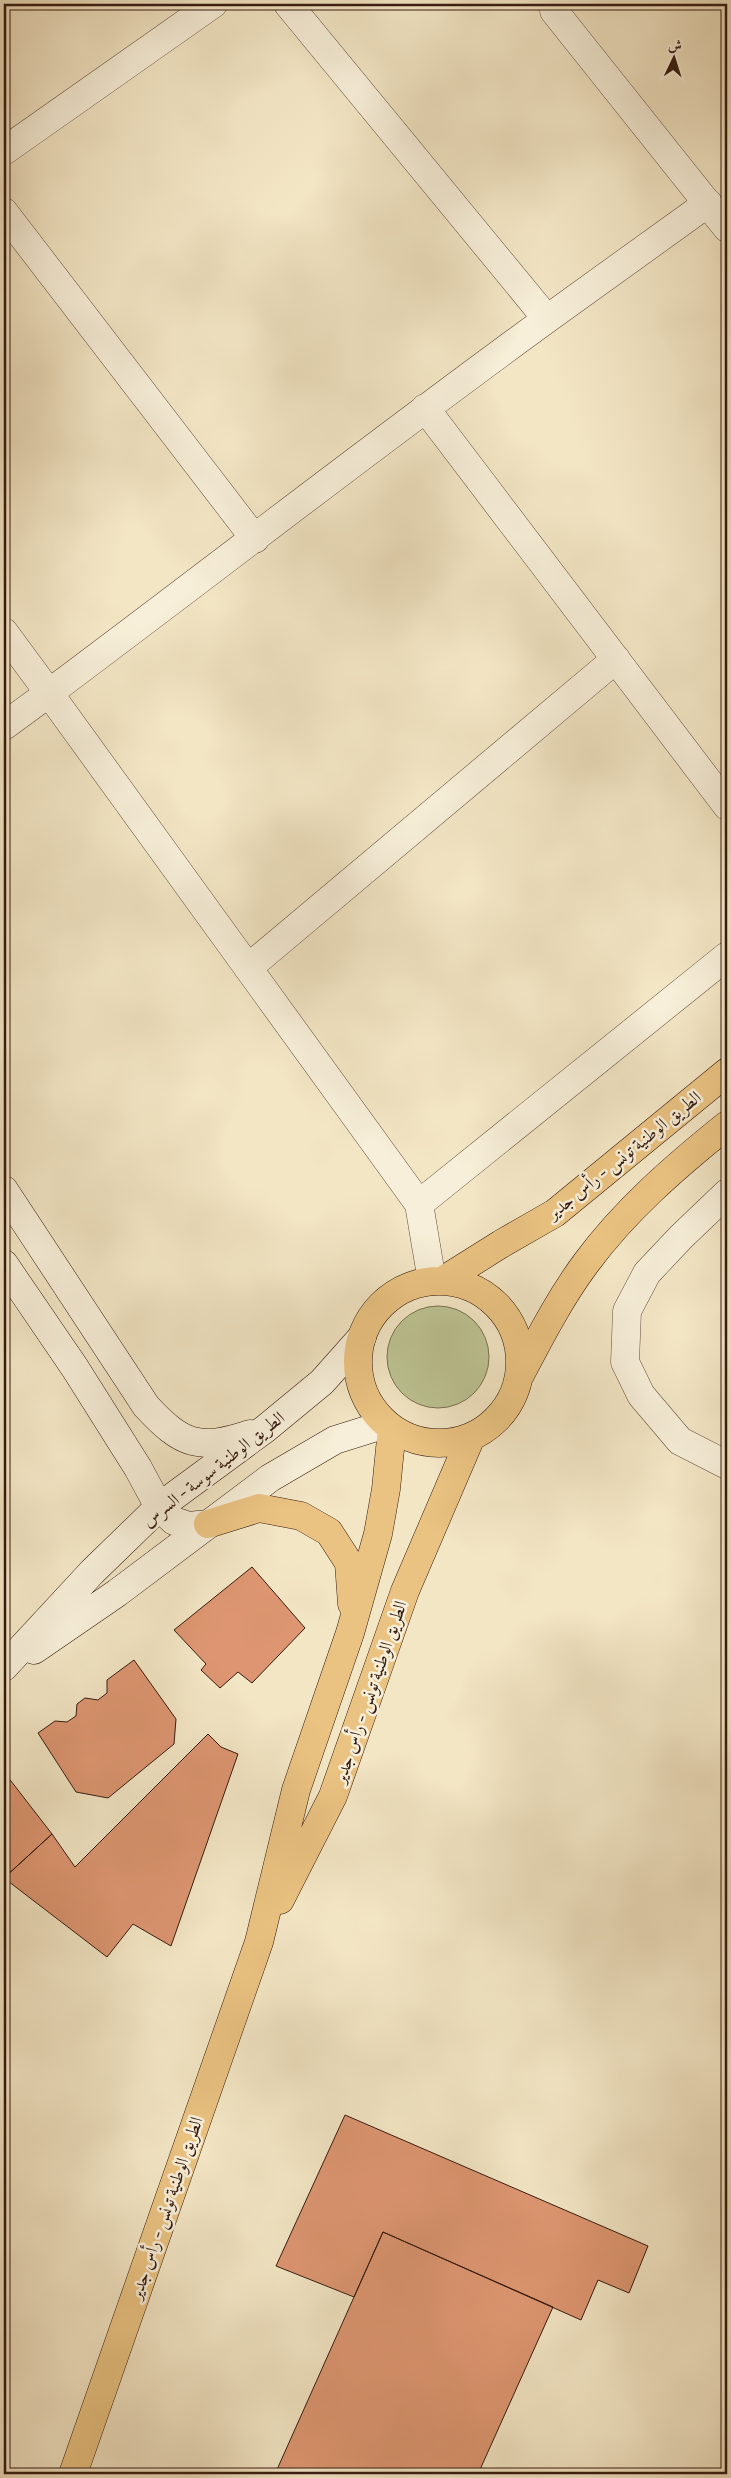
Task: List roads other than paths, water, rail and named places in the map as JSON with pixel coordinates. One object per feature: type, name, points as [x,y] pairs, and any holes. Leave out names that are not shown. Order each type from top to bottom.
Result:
[{"type":"main road","name":"الطريق الوطنية تونس - رأس جدير","points":[[438,1281],[555,1213],[727,1072]]},
{"type":"main road","points":[[520,1375],[519,1347],[510,1322],[492,1301],[469,1287],[438,1281],[409,1287],[388,1299],[372,1316],[362,1337],[358,1360],[361,1384],[370,1405],[389,1426],[416,1440],[444,1443],[471,1437],[494,1422],[511,1401],[520,1375],[550,1319],[585,1264],[622,1219],[677,1165],[727,1125]]},
{"type":"main road","name":"الطريق الوطنية تونس - رأس جدير","points":[[73,2474],[259,1942],[296,1790],[350,1633],[378,1534],[386,1489],[389,1426]]},
{"type":"main road","name":"الطريق الوطنية تونس - رأس جدير","points":[[259,1942],[333,1796],[404,1591],[471,1437]]},
{"type":"main road","points":[[208,1524],[259,1508],[301,1516],[329,1532],[349,1563],[352,1593],[350,1633]]},
{"type":"street","points":[[4,151],[213,4]]},
{"type":"street","points":[[288,4],[547,319]]},
{"type":"street","points":[[555,6],[727,228]]},
{"type":"street","points":[[4,726],[425,408],[708,203]]},
{"type":"street","points":[[4,212],[254,539]]},
{"type":"street","points":[[425,408],[727,806]]},
{"type":"street","points":[[4,632],[419,1204],[438,1281]]},
{"type":"street","points":[[248,968],[616,659]]},
{"type":"street","points":[[419,1204],[727,956]]},
{"type":"street","points":[[4,1190],[146,1406],[166,1428],[192,1442],[221,1444],[266,1429]]},
{"type":"street","points":[[727,1193],[681,1236],[646,1274],[627,1311],[624,1362],[641,1395],[680,1441],[727,1465]]},
{"type":"street","points":[[4,1264],[138,1468],[159,1507],[174,1521],[189,1526],[208,1524]]},
{"type":"street","name":"الطريق الوطنية سوسة - السرس","points":[[4,1666],[92,1572],[159,1507],[266,1429],[322,1382],[362,1337]]},
{"type":"street","points":[[4,1671],[117,1593],[270,1478],[335,1440],[389,1426]]}]
